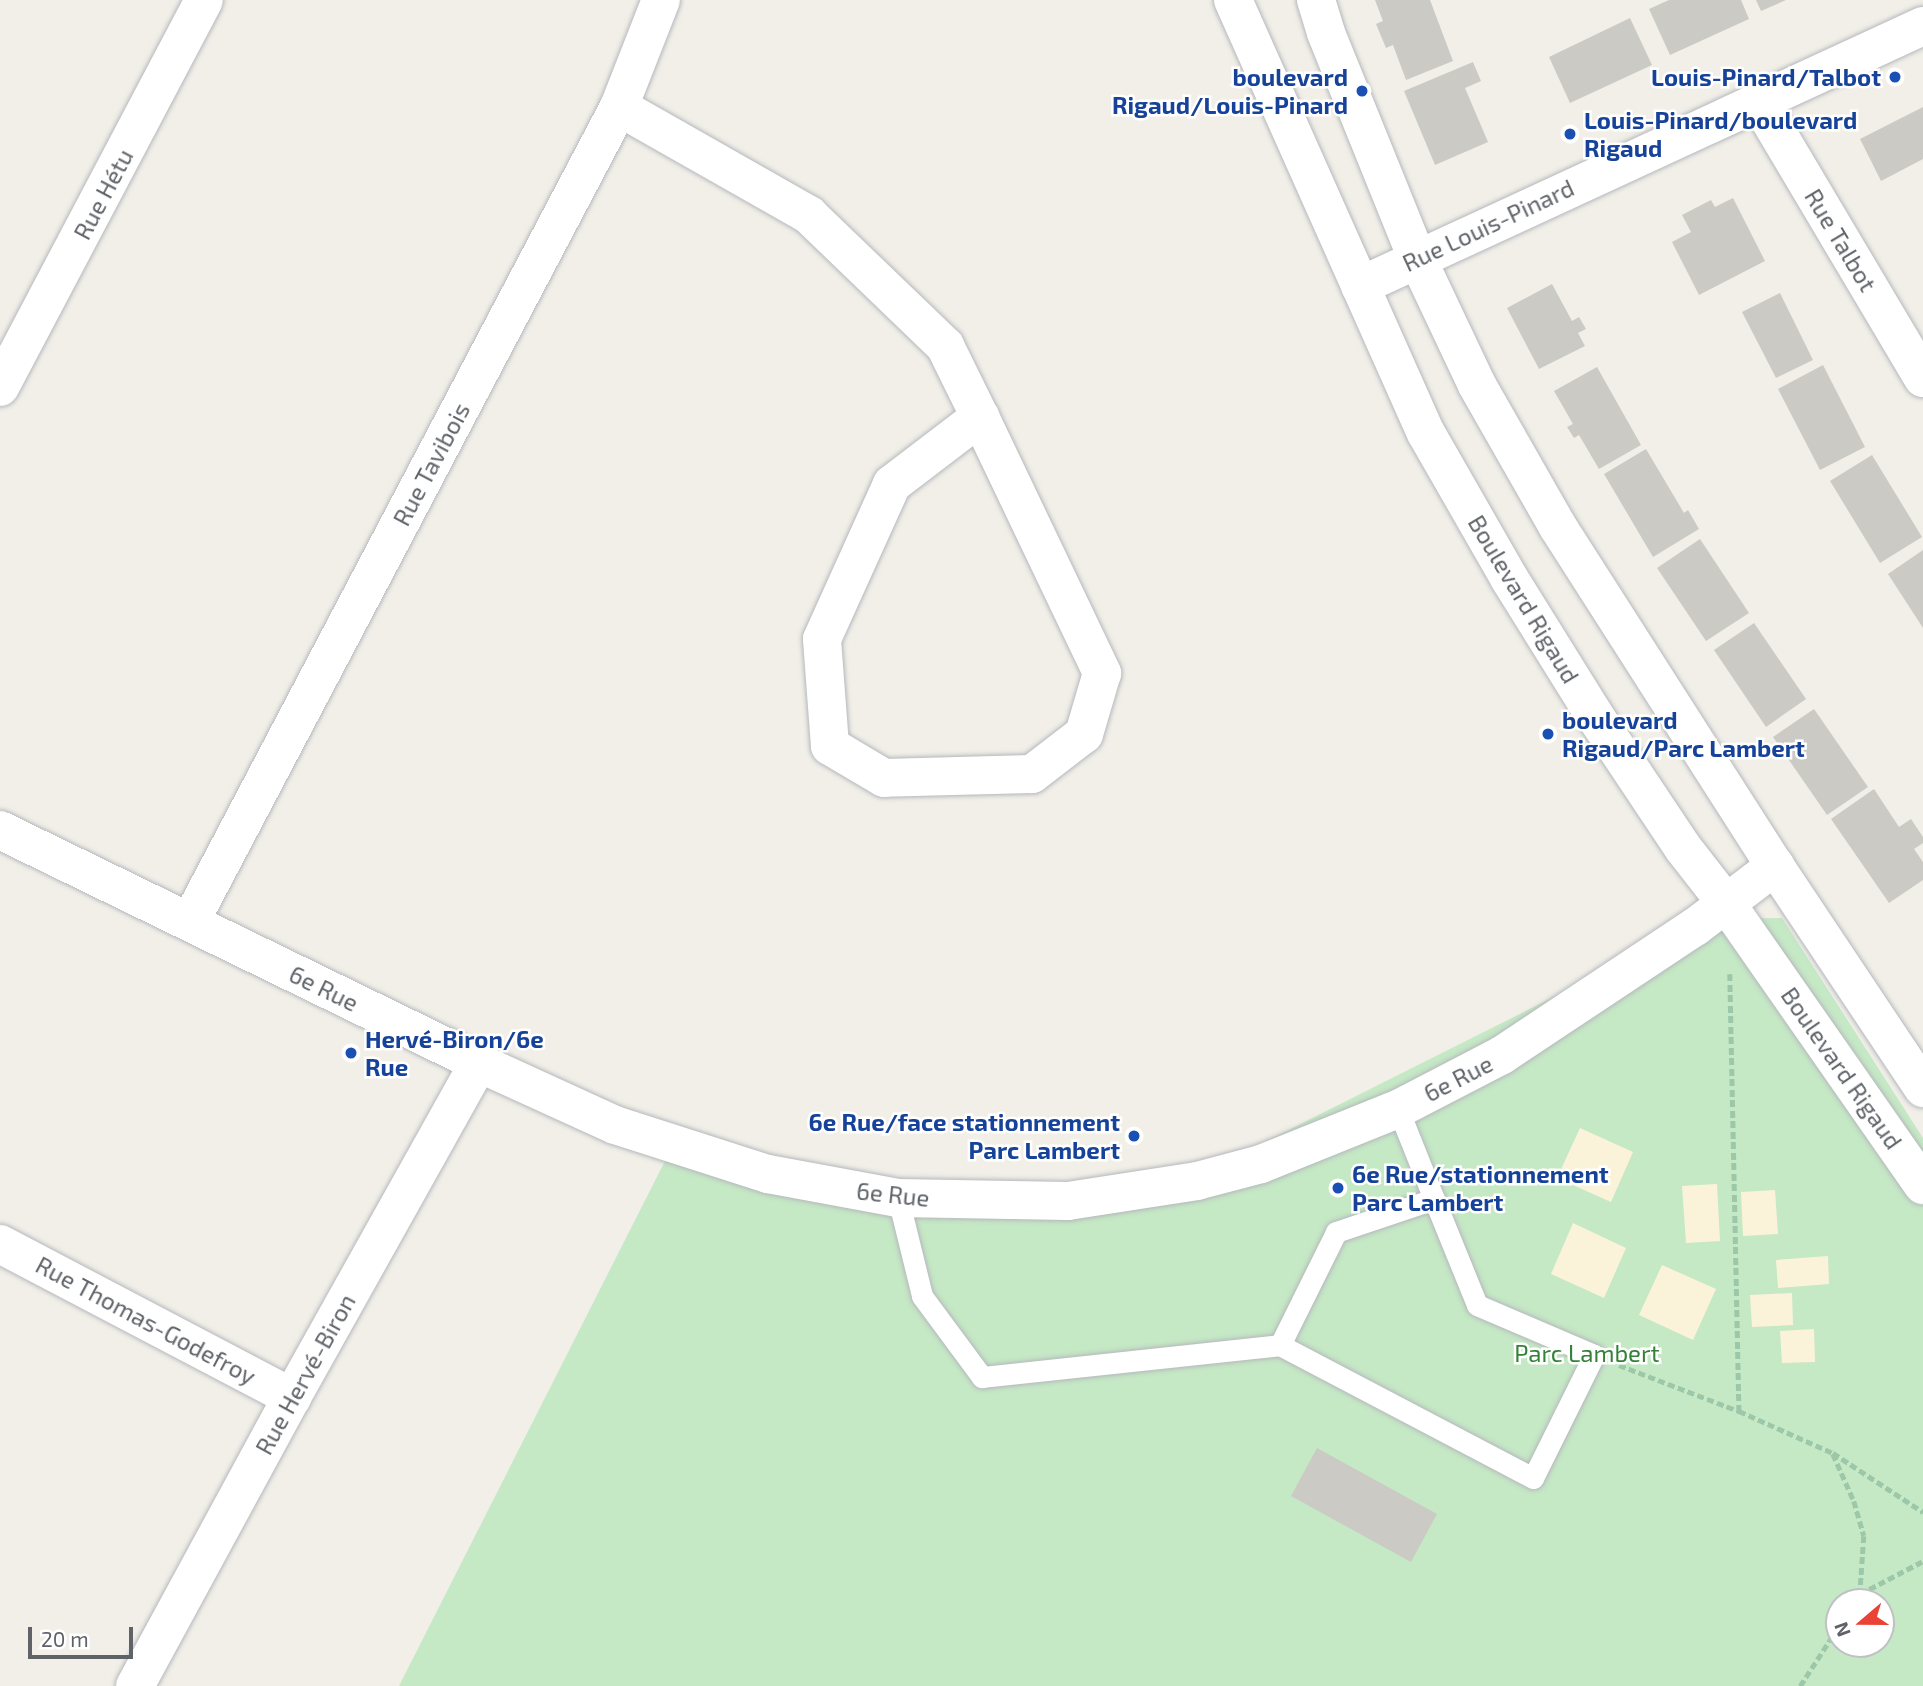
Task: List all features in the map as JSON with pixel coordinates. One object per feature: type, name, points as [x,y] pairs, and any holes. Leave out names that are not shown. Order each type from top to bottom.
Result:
[{"type":"street","name":"Rue Hétu","points":[[0,387],[15,327],[204,0]]},
{"type":"street","name":"Rue Tavibois","points":[[190,922],[619,107],[661,0]]},
{"type":"street","name":"Boulevard Rigaud","points":[[1233,0],[1426,433],[1508,578],[1683,848],[1726,902],[1923,1185]]},
{"type":"street","points":[[1316,0],[1326,33],[1417,258],[1477,385],[1559,527],[1775,866],[1923,1087]]},
{"type":"street","name":"Rue Louis-Pinard","points":[[1360,286],[1923,26]]},
{"type":"street","name":"Rue Talbot","points":[[1759,102],[1923,378]]},
{"type":"street","points":[[619,107],[809,215],[945,346],[1102,673],[1084,734],[1032,774],[884,778],[830,746],[822,639],[892,484],[979,417]]},
{"type":"street","name":"6e Rue","points":[[0,830],[479,1063],[615,1125],[768,1174],[898,1198],[1068,1201],[1197,1181],[1262,1164],[1398,1109],[1502,1055],[1695,927],[1775,866]]},
{"type":"street","name":"Rue Hervé-Biron","points":[[135,1686],[292,1397],[479,1063]]},
{"type":"street","name":"Rue Thomas-Godefroy","points":[[0,1244],[292,1397]]},
{"type":"lane","points":[[898,1198],[922,1296],[982,1377],[1280,1345],[1532,1478],[1594,1355],[1477,1305],[1398,1109]]},
{"type":"lane","points":[[1280,1345],[1336,1232],[1434,1199]]},
{"type":"path","points":[[1730,969],[1740,1411]]},
{"type":"path","points":[[1594,1355],[1740,1411],[1833,1453],[1923,1512]]},
{"type":"path","points":[[1833,1453],[1854,1501],[1864,1536],[1860,1588]]},
{"type":"path","points":[[1871,1588],[1923,1561]]},
{"type":"path","points":[[1800,1686],[1825,1648]]},
{"type":"green space","name":"Parc Lambert","points":[[1782,918],[1923,1138],[1923,1686],[399,1686],[666,1159],[909,1211],[1167,1191],[1709,919]]},
{"type":"sand","points":[[1580,1128],[1633,1152],[1611,1202],[1557,1178]]},
{"type":"sand","points":[[1717,1184],[1720,1241],[1686,1243],[1682,1186]]},
{"type":"sand","points":[[1775,1190],[1778,1234],[1743,1236],[1741,1192]]},
{"type":"sand","points":[[1573,1223],[1626,1248],[1604,1298],[1551,1274]]},
{"type":"sand","points":[[1828,1256],[1829,1284],[1778,1288],[1776,1260]]},
{"type":"sand","points":[[1662,1265],[1716,1289],[1693,1340],[1639,1315]]},
{"type":"sand","points":[[1792,1293],[1793,1325],[1752,1327],[1750,1295]]},
{"type":"sand","points":[[1814,1329],[1815,1362],[1782,1363],[1780,1331]]},
{"type":"building","points":[[1375,0],[1430,0],[1453,61],[1406,80],[1393,45],[1386,48],[1376,24],[1383,21]]},
{"type":"building","points":[[1669,0],[1741,0],[1749,19],[1670,55],[1649,9]]},
{"type":"building","points":[[1756,0],[1786,0],[1761,11]]},
{"type":"building","points":[[1630,18],[1652,65],[1570,103],[1549,57]]},
{"type":"building","points":[[1473,62],[1481,81],[1465,88],[1488,142],[1435,165],[1404,91]]},
{"type":"building","points":[[1923,107],[1923,159],[1881,181],[1860,139]]},
{"type":"building","points":[[1733,198],[1765,261],[1699,295],[1672,242],[1691,232],[1682,215],[1711,200],[1715,207]]},
{"type":"building","points":[[1552,284],[1572,321],[1579,317],[1586,329],[1578,333],[1585,346],[1539,369],[1507,308]]},
{"type":"building","points":[[1780,293],[1813,360],[1776,378],[1742,312]]},
{"type":"building","points":[[1823,365],[1865,447],[1820,470],[1778,389]]},
{"type":"building","points":[[1597,367],[1641,445],[1599,469],[1579,435],[1574,438],[1567,427],[1573,424],[1554,391]]},
{"type":"building","points":[[1646,449],[1684,513],[1688,510],[1699,529],[1653,557],[1604,474]]},
{"type":"building","points":[[1872,455],[1922,537],[1880,563],[1830,481]]},
{"type":"building","points":[[1700,539],[1749,613],[1706,641],[1657,568]]},
{"type":"building","points":[[1923,550],[1923,628],[1888,574]]},
{"type":"building","points":[[1754,623],[1806,699],[1766,727],[1714,650]]},
{"type":"building","points":[[1814,709],[1868,787],[1827,815],[1773,737]]},
{"type":"building","points":[[1874,789],[1899,827],[1911,819],[1923,837],[1923,843],[1914,849],[1923,862],[1923,880],[1889,903],[1831,819]]},
{"type":"building","points":[[1317,1448],[1437,1514],[1411,1562],[1291,1496]]},
{"type":"place","name":"Louis-Pinard/Talbot","points":[[1895,77]]},
{"type":"place","name":"boulevard Rigaud/Louis-Pinard","points":[[1362,91]]},
{"type":"place","name":"Louis-Pinard/boulevard Rigaud","points":[[1570,134]]},
{"type":"place","name":"boulevard Rigaud/Parc Lambert","points":[[1548,734]]},
{"type":"place","name":"Hervé-Biron/6e Rue","points":[[351,1053]]},
{"type":"place","name":"6e Rue/face stationnement Parc Lambert","points":[[1134,1136]]},
{"type":"place","name":"6e Rue/stationnement Parc Lambert","points":[[1338,1188]]}]
